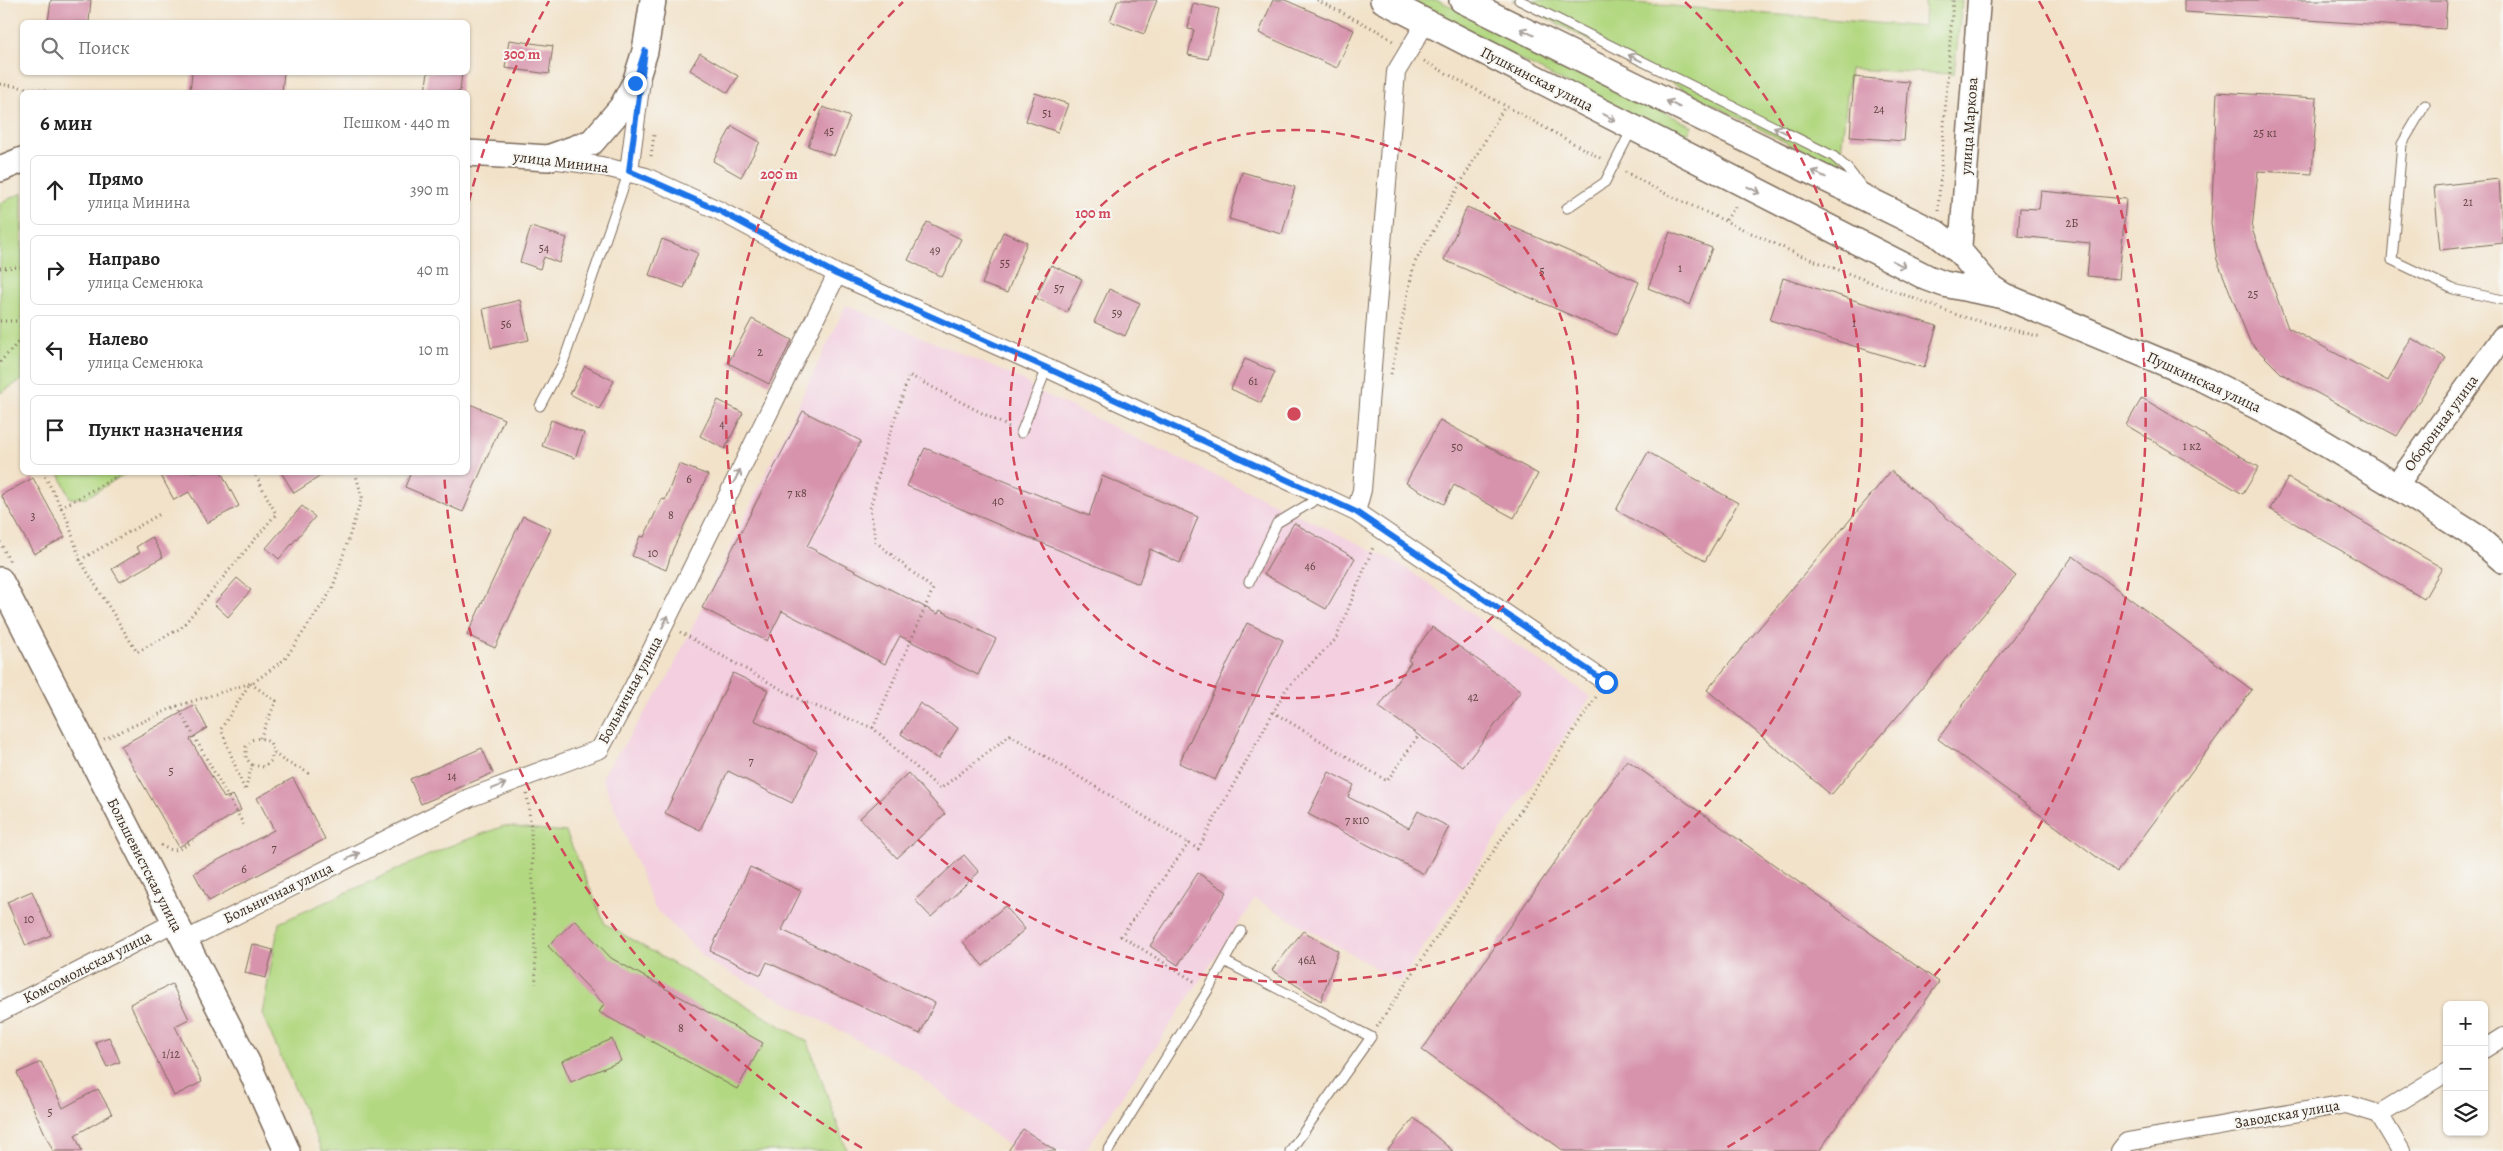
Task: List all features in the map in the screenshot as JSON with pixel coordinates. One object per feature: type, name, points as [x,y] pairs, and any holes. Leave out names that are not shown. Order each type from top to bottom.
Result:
[{"type":"main road","points":[[548,158],[592,142],[606,128],[622,107],[635,83],[645,51],[653,0]]},
{"type":"main road","name":"Пушкинская улица","points":[[1383,0],[1928,278],[1944,284],[2004,296]]},
{"type":"main road","name":"Пушкинская улица","points":[[1462,0],[1936,233],[1960,252],[1990,287],[2004,296],[2203,379],[2294,425],[2475,536],[2503,560]]},
{"type":"main road","points":[[1690,157],[1710,122]]},
{"type":"main road","name":"улица Минина","points":[[470,153],[548,158]]},
{"type":"main road","points":[[0,169],[20,161]]},
{"type":"main road","points":[[1944,284],[1960,252]]},
{"type":"main road","name":"Большевистская улица","points":[[0,580],[248,1064],[288,1151]]},
{"type":"street","name":"улица Маркова","points":[[1960,252],[1979,0]]},
{"type":"street","points":[[1356,512],[1362,490],[1396,72],[1426,22]]},
{"type":"street","points":[[629,171],[645,51]]},
{"type":"street","name":"улица Минина","points":[[548,158],[629,171],[718,210],[836,274],[1047,368],[1356,512],[1606,682]]},
{"type":"street","name":"Больничная улица","points":[[180,931],[469,798],[525,775],[600,749],[665,623],[836,274]]},
{"type":"street","name":"Оборонная улица","points":[[2396,486],[2503,337]]},
{"type":"street","name":"Комсомольская улица","points":[[0,1012],[180,931]]},
{"type":"street","points":[[2488,1046],[2503,1037]]},
{"type":"street","points":[[2401,1151],[2379,1114],[2443,1074]]},
{"type":"street","name":"Заводская улица","points":[[2120,1151],[2127,1142],[2346,1104],[2379,1114]]},
{"type":"lane","points":[[1519,0],[1833,156],[1847,168],[1872,201]]},
{"type":"lane","points":[[2424,105],[2402,144],[2392,260],[2452,290],[2503,300]]},
{"type":"lane","points":[[1567,208],[1605,182],[1632,128]]},
{"type":"lane","points":[[540,406],[563,363],[629,171]]},
{"type":"lane","points":[[1021,433],[1047,368]]},
{"type":"lane","points":[[1249,582],[1277,523],[1322,496]]},
{"type":"lane","points":[[1108,1151],[1208,990],[1241,931]]},
{"type":"lane","points":[[1224,961],[1370,1037],[1290,1151]]},
{"type":"path","points":[[1317,0],[1380,32],[1408,52],[1662,192],[1797,254],[1960,316]]},
{"type":"path","points":[[1936,233],[1953,0]]},
{"type":"path","points":[[0,84],[38,90]]},
{"type":"path","points":[[1390,381],[1414,264],[1505,106]]},
{"type":"path","points":[[0,268],[20,266]]},
{"type":"path","points":[[0,321],[20,321]]},
{"type":"path","points":[[0,362],[20,340]]},
{"type":"path","points":[[873,728],[933,589],[876,542],[870,509],[884,452],[909,375],[1021,433]]},
{"type":"path","points":[[44,475],[68,521],[80,560],[137,652],[181,628],[276,514],[256,475]]},
{"type":"path","points":[[61,508],[119,475]]},
{"type":"path","points":[[104,739],[177,706],[250,683],[285,660],[332,590],[362,497],[356,475]]},
{"type":"path","points":[[80,560],[160,514]]},
{"type":"path","points":[[665,623],[802,701],[873,728],[940,789],[1010,735],[1198,849],[1286,690],[1336,640],[1380,528]]},
{"type":"path","points":[[1370,1037],[1606,682]]},
{"type":"path","points":[[250,683],[276,701],[260,738]]},
{"type":"path","points":[[250,683],[221,729],[245,791],[252,765]]},
{"type":"path","points":[[177,706],[245,827]]},
{"type":"path","points":[[1273,712],[1387,781],[1419,735]]},
{"type":"path","points":[[260,738],[270,742],[273,752],[271,761],[264,767],[252,765],[246,758],[246,747],[251,740],[260,738]]},
{"type":"path","points":[[273,752],[288,765],[304,770],[311,775]]},
{"type":"path","points":[[525,775],[531,828],[536,984]]},
{"type":"path","points":[[160,845],[169,850],[178,851],[193,841]]},
{"type":"path","points":[[1189,843],[1121,936],[1208,990]]},
{"type":"shaded area","points":[[846,305],[1021,379],[1038,391],[1399,563],[1591,697],[1400,982],[1255,899],[1085,1151],[1015,1151],[906,1066],[708,961],[654,907],[602,777],[668,678]]},
{"type":"green space","points":[[1404,0],[1438,0],[1692,126],[1683,143]]},
{"type":"green space","points":[[1512,0],[1599,0],[1924,27],[1925,0],[1962,0],[1954,74],[1850,69],[1839,170]]},
{"type":"green space","points":[[20,194],[20,381],[0,393],[0,203]]},
{"type":"green space","points":[[60,475],[123,475],[86,498],[70,498]]},
{"type":"green space","points":[[504,826],[566,832],[605,924],[808,1042],[847,1151],[322,1151],[262,1014],[279,923],[447,847]]},
{"type":"building","points":[[51,0],[91,0],[89,20],[48,20]]},
{"type":"building","points":[[1118,0],[1157,0],[1144,34],[1110,21]]},
{"type":"building","points":[[1273,0],[1285,0],[1354,30],[1337,68],[1259,33]]},
{"type":"building","points":[[2184,0],[2447,0],[2445,29],[2184,12]]},
{"type":"building","points":[[1193,3],[1219,9],[1208,59],[1188,55],[1194,30],[1188,29]]},
{"type":"building","points":[[509,40],[553,46],[549,74],[505,68]]},
{"type":"building","points":[[700,53],[738,76],[728,93],[690,70]]},
{"type":"building","points":[[192,75],[284,75],[282,90],[190,90]]},
{"type":"building","points":[[428,75],[462,75],[460,90],[425,90]]},
{"type":"building","points":[[1854,77],[1909,82],[1904,141],[1850,137]]},
{"type":"building","points":[[2217,92],[2317,98],[2312,174],[2258,171],[2252,229],[2288,328],[2388,381],[2411,338],[2446,358],[2397,436],[2282,374],[2250,342],[2217,260],[2211,224]]},
{"type":"building","points":[[1035,93],[1068,104],[1058,132],[1026,121]]},
{"type":"building","points":[[823,107],[850,117],[834,156],[808,146]]},
{"type":"building","points":[[732,126],[760,142],[741,177],[713,161]]},
{"type":"building","points":[[1242,172],[1295,187],[1282,234],[1229,219]]},
{"type":"building","points":[[2499,179],[2503,243],[2440,250],[2434,186]]},
{"type":"building","points":[[2041,191],[2126,199],[2119,279],[2087,276],[2090,243],[2018,236],[2020,208],[2039,209]]},
{"type":"building","points":[[1467,207],[1639,282],[1616,335],[1444,260]]},
{"type":"building","points":[[927,222],[961,239],[942,277],[908,260]]},
{"type":"building","points":[[531,227],[567,238],[559,263],[544,257],[540,269],[520,262]]},
{"type":"building","points":[[1003,232],[1027,242],[1007,293],[982,284]]},
{"type":"building","points":[[1670,232],[1712,248],[1690,305],[1648,288]]},
{"type":"building","points":[[662,239],[698,253],[684,288],[649,275]]},
{"type":"building","points":[[1051,265],[1082,279],[1067,312],[1036,298]]},
{"type":"building","points":[[1783,278],[1937,326],[1924,368],[1770,320]]},
{"type":"building","points":[[1109,289],[1140,303],[1125,336],[1094,322]]},
{"type":"building","points":[[520,300],[529,340],[491,348],[483,309]]},
{"type":"building","points":[[752,319],[792,340],[769,384],[728,363]]},
{"type":"building","points":[[1245,359],[1275,372],[1261,403],[1231,389]]},
{"type":"building","points":[[585,366],[614,381],[599,409],[570,394]]},
{"type":"building","points":[[2142,398],[2259,467],[2243,494],[2126,425]]},
{"type":"building","points":[[718,400],[743,413],[725,449],[700,436]]},
{"type":"building","points":[[470,404],[504,419],[463,512],[405,487],[410,475],[470,475]]},
{"type":"building","points":[[803,411],[861,441],[807,546],[938,614],[940,610],[996,639],[978,675],[900,636],[885,664],[782,611],[767,641],[702,608]]},
{"type":"building","points":[[551,420],[584,433],[575,458],[542,446]]},
{"type":"building","points":[[1440,420],[1538,474],[1514,518],[1454,485],[1444,504],[1406,483]]},
{"type":"building","points":[[925,448],[1089,516],[1102,476],[1198,517],[1180,563],[1150,549],[1139,584],[907,486]]},
{"type":"building","points":[[1648,452],[1738,503],[1705,561],[1616,510]]},
{"type":"building","points":[[679,464],[708,475],[673,549],[666,570],[632,556],[640,536],[644,537],[662,499],[665,500]]},
{"type":"building","points":[[1891,471],[2016,576],[1831,795],[1707,690]]},
{"type":"building","points":[[161,475],[223,475],[239,506],[207,523],[189,492],[174,500]]},
{"type":"building","points":[[283,475],[322,475],[294,493]]},
{"type":"building","points":[[33,478],[65,537],[34,554],[1,495]]},
{"type":"building","points":[[2288,478],[2442,568],[2424,599],[2270,509]]},
{"type":"building","points":[[302,506],[315,517],[279,559],[266,548]]},
{"type":"building","points":[[523,516],[551,529],[495,648],[467,635]]},
{"type":"building","points":[[1294,523],[1355,558],[1326,609],[1264,574]]},
{"type":"building","points":[[152,537],[163,557],[120,582],[112,569],[140,552],[136,547]]},
{"type":"building","points":[[2073,556],[2252,690],[2117,872],[1938,739]]},
{"type":"building","points":[[237,578],[251,590],[228,617],[214,604]]},
{"type":"building","points":[[1247,623],[1283,640],[1215,780],[1179,763]]},
{"type":"building","points":[[1432,627],[1521,691],[1463,767],[1379,707],[1411,662],[1408,660]]},
{"type":"building","points":[[733,673],[768,690],[754,720],[817,751],[792,803],[728,771],[700,830],[665,813]]},
{"type":"building","points":[[920,703],[958,728],[938,759],[901,734]]},
{"type":"building","points":[[195,705],[207,728],[190,739],[224,798],[233,795],[241,810],[179,847],[121,746]]},
{"type":"building","points":[[482,748],[493,773],[421,804],[410,779]]},
{"type":"building","points":[[1627,760],[1939,982],[1819,1151],[1564,1151],[1422,1050]]},
{"type":"building","points":[[1329,772],[1354,785],[1348,797],[1409,828],[1418,811],[1449,827],[1424,874],[1308,814]]},
{"type":"building","points":[[908,773],[945,814],[897,858],[860,818]]},
{"type":"building","points":[[293,778],[325,839],[209,901],[194,873],[274,830],[257,798]]},
{"type":"building","points":[[964,855],[979,872],[931,917],[915,900]]},
{"type":"building","points":[[750,867],[801,891],[782,930],[935,1003],[920,1034],[767,962],[761,975],[710,951]]},
{"type":"building","points":[[1198,873],[1227,892],[1178,965],[1150,946]]},
{"type":"building","points":[[32,891],[51,935],[26,946],[7,902]]},
{"type":"building","points":[[1005,906],[1025,929],[983,966],[963,942]]},
{"type":"building","points":[[575,920],[611,958],[763,1043],[737,1089],[599,1012],[604,1004],[548,946]]},
{"type":"building","points":[[1303,931],[1338,951],[1321,1001],[1272,970]]},
{"type":"building","points":[[252,944],[273,950],[266,978],[245,973]]},
{"type":"building","points":[[172,984],[189,1019],[175,1026],[202,1082],[174,1096],[130,1004]]},
{"type":"building","points":[[109,1037],[120,1062],[107,1067],[95,1042]]},
{"type":"building","points":[[612,1039],[621,1061],[571,1082],[562,1061]]},
{"type":"building","points":[[41,1062],[63,1108],[98,1089],[112,1114],[75,1135],[82,1151],[53,1151],[17,1073]]},
{"type":"building","points":[[1414,1118],[1453,1151],[1387,1151]]},
{"type":"building","points":[[1023,1129],[1056,1151],[1008,1151]]},
{"type":"route","points":[[635,83],[645,51],[629,171],[718,210],[836,274],[1047,368],[1356,512],[1606,682]]}]
